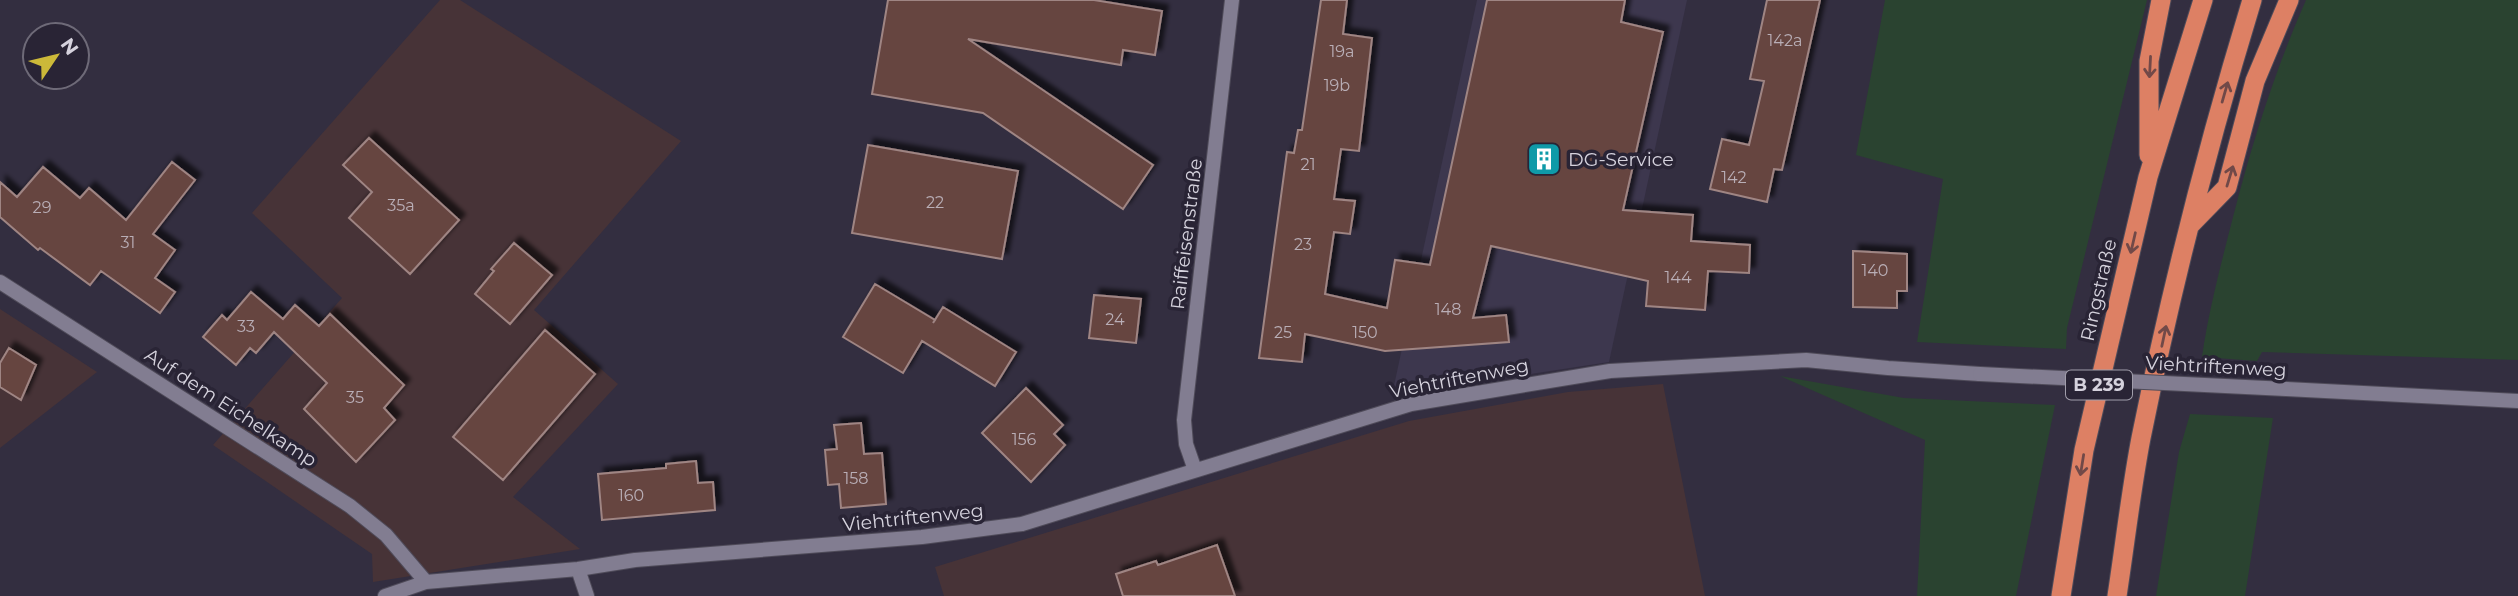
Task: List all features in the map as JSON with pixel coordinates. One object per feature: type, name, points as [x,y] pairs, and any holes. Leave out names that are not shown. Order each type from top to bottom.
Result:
[{"type":"highway","points":[[2148,177],[2149,61],[2161,0]]},
{"type":"highway","name":"Ringstraße","points":[[2061,596],[2084,450],[2148,177],[2203,0]]},
{"type":"highway","name":"B 239","points":[[2117,596],[2141,441],[2187,229],[2252,0]]},
{"type":"highway","points":[[2187,229],[2227,187],[2255,81],[2289,0]]},
{"type":"street","name":"Raiffeisenstraße","points":[[1195,470],[1186,444],[1184,420],[1232,0]]},
{"type":"street","name":"Auf dem Eichelkamp","points":[[0,282],[350,506],[386,535],[426,582]]},
{"type":"street","name":"Viehtriftenweg","points":[[385,596],[426,582],[578,569],[635,560],[922,537],[1022,524],[1411,404],[1610,371],[1806,360],[1888,369],[2518,401]]},
{"type":"street","points":[[578,569],[587,596]]},
{"type":"shaded area","points":[[440,0],[460,0],[681,141],[534,310],[618,384],[513,497],[580,549],[373,582],[372,554],[213,445],[342,298],[252,213]]},
{"type":"shaded area","points":[[1477,0],[1687,0],[1609,362],[1392,395]]},
{"type":"shaded area","points":[[0,309],[97,372],[0,448]]},
{"type":"shaded area","points":[[1663,384],[1705,596],[944,596],[935,567],[1409,421],[1568,392]]},
{"type":"green space","points":[[1885,0],[2147,0],[2067,328],[2066,349],[1917,342],[1943,179],[1856,155]]},
{"type":"green space","points":[[2306,0],[2518,0],[2518,360],[2262,352],[2257,361],[2202,357],[2216,287],[2248,162],[2274,80]]},
{"type":"green space","points":[[1780,376],[1904,398],[2055,405],[2016,596],[1917,596],[1925,440]]},
{"type":"green space","points":[[2190,414],[2273,418],[2245,596],[2156,596],[2179,452]]},
{"type":"building","points":[[888,0],[1094,0],[1162,11],[1155,55],[1123,50],[1121,65],[968,39],[1153,165],[1123,209],[983,113],[872,94]]},
{"type":"building","points":[[1321,0],[1347,0],[1343,34],[1372,38],[1359,151],[1341,149],[1334,199],[1355,201],[1350,234],[1334,232],[1325,294],[1387,308],[1395,260],[1430,265],[1487,0],[1625,0],[1621,22],[1663,32],[1623,210],[1693,215],[1691,241],[1750,245],[1749,273],[1708,271],[1705,310],[1646,306],[1648,281],[1491,246],[1473,318],[1506,315],[1509,342],[1385,351],[1305,334],[1302,362],[1259,358],[1287,152],[1294,153],[1298,130],[1302,130]]},
{"type":"building","points":[[1767,0],[1820,0],[1782,170],[1774,169],[1767,202],[1710,189],[1722,139],[1749,145],[1764,81],[1750,79]]},
{"type":"building","points":[[369,138],[459,220],[410,274],[349,218],[372,192],[343,165]]},
{"type":"building","points":[[868,145],[1018,171],[1002,259],[852,233]]},
{"type":"building","points":[[172,162],[195,180],[153,234],[175,250],[155,278],[175,292],[160,313],[101,271],[90,285],[40,248],[38,250],[0,217],[0,182],[17,197],[43,167],[80,198],[89,188],[126,220]]},
{"type":"building","points":[[514,243],[552,275],[510,324],[475,294],[494,271],[491,269]]},
{"type":"building","points":[[1853,251],[1907,254],[1907,291],[1897,291],[1897,308],[1853,307]]},
{"type":"building","points":[[875,284],[935,320],[943,307],[1016,352],[995,386],[922,341],[903,373],[843,337]]},
{"type":"building","points":[[251,292],[283,319],[295,305],[319,326],[330,314],[404,385],[384,408],[395,420],[356,462],[304,409],[327,383],[274,332],[256,353],[250,348],[236,365],[203,337],[222,315],[227,320]]},
{"type":"building","points":[[1094,295],[1141,299],[1136,343],[1089,338]]},
{"type":"building","points":[[545,330],[595,374],[503,480],[453,437]]},
{"type":"building","points":[[9,348],[36,365],[21,400],[0,387],[0,363]]},
{"type":"building","points":[[1026,388],[1063,425],[1054,434],[1065,445],[1031,482],[982,433]]},
{"type":"building","points":[[861,423],[864,454],[882,453],[886,504],[841,508],[839,484],[828,485],[825,450],[837,449],[834,425]]},
{"type":"building","points":[[696,461],[698,483],[713,482],[715,510],[602,520],[598,474],[666,468],[666,464]]},
{"type":"building","points":[[1217,545],[1235,596],[1123,596],[1116,574],[1156,561],[1158,565]]},
{"type":"place","name":"DG-Service","points":[[1544,159]]}]
